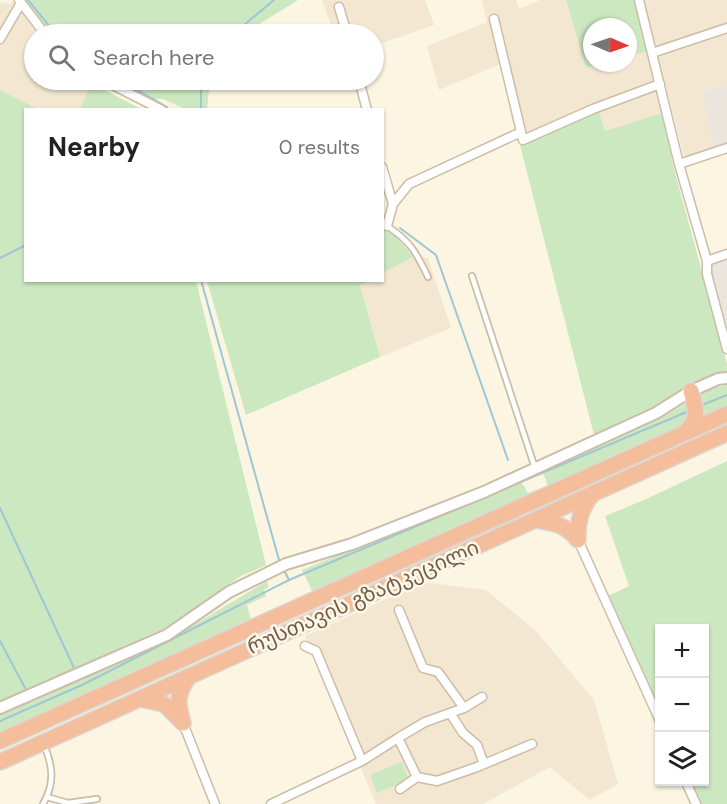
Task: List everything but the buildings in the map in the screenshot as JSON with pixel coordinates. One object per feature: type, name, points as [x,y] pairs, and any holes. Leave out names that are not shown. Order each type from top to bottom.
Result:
[{"type":"highway","points":[[694,401],[712,417],[724,416]]},
{"type":"highway","points":[[685,433],[691,427],[694,401]]},
{"type":"highway","name":"რუსთავის გზატკეცილი","points":[[0,741],[724,416]]},
{"type":"highway","name":"რუსთავის გზატკეცილი","points":[[0,762],[727,433]]},
{"type":"highway","points":[[578,540],[577,524],[580,514],[592,494]]},
{"type":"highway","points":[[536,520],[557,524],[568,529],[578,540]]},
{"type":"highway","points":[[183,723],[177,701],[190,675]]},
{"type":"highway","points":[[140,699],[164,704],[183,723]]},
{"type":"street","points":[[639,0],[727,349]]},
{"type":"street","points":[[0,39],[20,1],[37,24]]},
{"type":"street","points":[[339,6],[344,24]]},
{"type":"street","points":[[494,19],[523,140],[593,109],[660,84]]},
{"type":"street","points":[[652,53],[727,28]]},
{"type":"street","points":[[123,90],[158,108]]},
{"type":"street","points":[[362,90],[366,108]]},
{"type":"street","points":[[385,224],[393,204],[409,184],[521,132]]},
{"type":"street","points":[[679,164],[727,148]]},
{"type":"street","points":[[384,174],[393,204]]},
{"type":"street","points":[[706,261],[727,254]]},
{"type":"street","points":[[0,708],[167,634],[229,592],[286,564],[352,544],[484,492],[656,413],[694,401],[718,379],[727,378]]},
{"type":"street","points":[[578,540],[655,710]]},
{"type":"street","points":[[399,610],[423,668],[438,672],[464,708]]},
{"type":"street","points":[[304,646],[316,651],[362,761]]},
{"type":"street","points":[[271,804],[362,761],[425,722],[464,708],[482,697]]},
{"type":"street","points":[[450,713],[463,733],[477,745],[484,764]]},
{"type":"street","points":[[183,723],[215,804]]},
{"type":"street","points":[[398,738],[417,777]]},
{"type":"street","points":[[400,789],[417,777],[437,781],[532,744]]},
{"type":"street","points":[[688,786],[696,804]]},
{"type":"lane","points":[[385,224],[403,237],[415,250],[428,277]]},
{"type":"lane","points":[[472,276],[535,468]]},
{"type":"lane","points":[[43,742],[52,767],[47,797],[43,804]]},
{"type":"lane","points":[[47,797],[68,804],[97,799]]},
{"type":"shaded area","points":[[14,0],[32,24],[24,24],[24,90],[88,90],[80,108],[36,108],[0,91],[0,2],[10,4]]},
{"type":"shaded area","points":[[322,0],[425,0],[434,25],[384,42],[384,24],[330,24]]},
{"type":"shaded area","points":[[482,0],[516,0],[519,9],[540,0],[566,0],[583,58],[583,72],[637,72],[637,54],[648,51],[662,113],[605,131],[599,111],[520,145],[500,64],[439,90],[427,46],[487,22]]},
{"type":"shaded area","points":[[643,0],[727,0],[727,85],[702,92],[716,156],[687,167]]},
{"type":"shaded area","points":[[727,85],[727,152],[716,156],[702,92]]},
{"type":"shaded area","points":[[413,257],[428,258],[451,328],[380,357],[360,285],[366,282],[384,282],[384,272]]},
{"type":"shaded area","points":[[727,258],[727,333],[709,265]]},
{"type":"shaded area","points":[[424,582],[486,590],[536,631],[594,700],[618,784],[590,800],[550,767],[483,804],[376,804],[305,636]]},
{"type":"green space","points":[[23,0],[298,0],[259,24],[41,24]]},
{"type":"green space","points":[[566,0],[635,0],[648,51],[637,54],[637,18],[583,18],[583,58]]},
{"type":"green space","points":[[0,90],[36,108],[24,108],[24,282],[196,282],[266,565],[241,576],[167,627],[124,646],[96,664],[0,703]]},
{"type":"green space","points":[[88,90],[104,90],[139,108],[80,108]]},
{"type":"green space","points":[[130,90],[209,90],[207,108],[183,108],[163,99],[148,99]]},
{"type":"green space","points":[[599,111],[605,131],[662,113],[674,169],[727,364],[727,373],[698,381],[654,410],[594,435],[520,145]]},
{"type":"green space","points":[[384,230],[396,236],[413,257],[384,272]]},
{"type":"green space","points":[[207,282],[366,282],[360,285],[380,357],[246,415]]},
{"type":"green space","points":[[727,385],[727,411],[313,593],[302,570],[520,480],[528,493],[548,486],[542,470],[670,413],[710,389]]},
{"type":"green space","points":[[727,461],[727,804],[699,804],[691,786],[709,786],[709,624],[655,624],[655,706],[606,597],[629,586],[605,516]]},
{"type":"green space","points":[[267,581],[269,587],[264,590],[266,596],[247,605],[252,623],[0,736],[0,715],[182,632]]},
{"type":"green space","points":[[402,762],[409,780],[377,793],[370,775]]},
{"type":"waterway","points":[[28,0],[48,24]]},
{"type":"waterway","points":[[245,24],[274,0]]},
{"type":"waterway","points":[[137,90],[167,107]]},
{"type":"waterway","points":[[201,90],[201,108]]},
{"type":"waterway","points":[[400,228],[436,255],[508,460]]},
{"type":"waterway","points":[[0,258],[24,246]]},
{"type":"waterway","points":[[202,282],[279,560]]},
{"type":"waterway","points":[[702,405],[727,395]]},
{"type":"waterway","points":[[0,721],[82,685],[289,580],[689,411]]},
{"type":"waterway","points":[[0,508],[74,668]]},
{"type":"waterway","points":[[284,570],[289,580]]},
{"type":"waterway","points":[[0,641],[25,688]]}]
